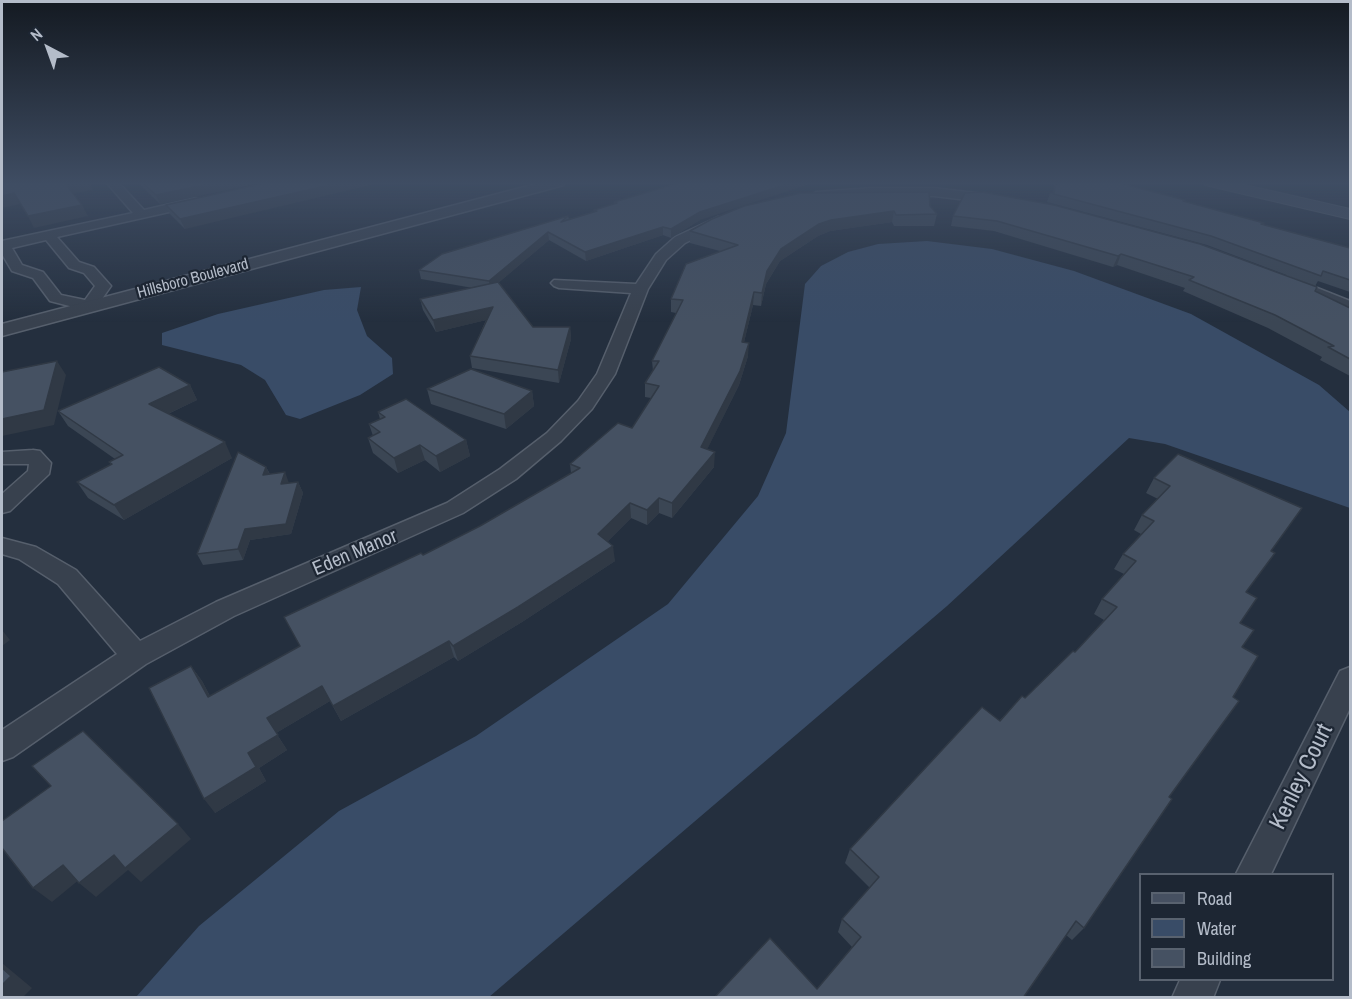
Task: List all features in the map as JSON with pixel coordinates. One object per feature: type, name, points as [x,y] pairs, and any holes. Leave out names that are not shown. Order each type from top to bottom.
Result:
[{"type":"street","points":[[49,235],[58,249],[74,265],[89,270],[103,286],[89,306],[56,298],[38,275],[17,268],[2,245],[77,229]]},
{"type":"street","name":"Hillsboro Boulevard","points":[[2,312],[328,229]]},
{"type":"street","name":"Hillsboro Boulevard","points":[[2,330],[382,229]]},
{"type":"street","name":"Eden Manor","points":[[2,747],[136,656],[225,609],[455,508],[508,474],[554,437],[585,405],[613,358],[640,289],[661,257],[680,240],[700,229]]},
{"type":"street","points":[[11,260],[58,249]]},
{"type":"street","points":[[1273,275],[1350,306]]},
{"type":"street","points":[[558,283],[640,289]]},
{"type":"street","points":[[2,458],[33,456],[40,463],[38,474],[2,506]]},
{"type":"street","points":[[2,546],[27,553],[67,577],[136,656]]},
{"type":"street","name":"Kenley Court","points":[[1253,873],[1350,678]]},
{"type":"water","points":[[927,241],[992,249],[1074,271],[1191,314],[1319,385],[1350,412],[1350,508],[1165,444],[1129,438],[947,606],[489,997],[136,997],[199,926],[339,811],[476,736],[668,604],[758,496],[786,433],[805,284],[821,266],[848,252],[878,244]]},
{"type":"water","points":[[361,287],[357,310],[367,336],[392,358],[393,374],[360,395],[300,419],[286,415],[265,380],[241,365],[162,345],[162,333],[218,314],[324,290]]},
{"type":"building","points":[[526,229],[658,229],[585,252],[548,232],[489,281],[419,270],[442,254]]},
{"type":"building","points":[[694,229],[812,229],[781,249],[767,271],[762,293],[754,292],[742,342],[749,343],[740,371],[701,447],[715,452],[672,503],[659,498],[647,510],[630,503],[598,534],[613,546],[453,646],[449,641],[333,706],[322,686],[267,718],[278,735],[248,753],[256,767],[204,799],[149,688],[191,666],[208,697],[300,646],[284,617],[421,553],[423,555],[480,526],[580,468],[570,464],[618,423],[632,428],[659,386],[645,383],[659,361],[652,361],[683,300],[671,299],[686,264],[738,245],[690,231]]},
{"type":"building","points":[[1023,229],[1142,229],[1200,244],[1317,287],[1315,291],[1350,308],[1350,359],[1328,347],[1334,346],[1275,315],[1189,280],[1194,277],[1121,254],[1118,256]]},
{"type":"building","points":[[1183,229],[1278,229],[1350,248],[1350,280],[1323,271],[1321,276],[1211,236]]},
{"type":"building","points":[[498,282],[533,327],[570,327],[558,370],[470,356],[493,307],[433,320],[420,299]]},
{"type":"building","points":[[57,361],[44,410],[2,419],[2,372]]},
{"type":"building","points":[[159,367],[190,385],[149,404],[225,442],[114,505],[77,482],[112,464],[109,462],[123,455],[58,411]]},
{"type":"building","points":[[471,369],[532,391],[504,414],[427,389]]},
{"type":"building","points":[[406,399],[466,440],[436,456],[420,445],[394,458],[368,438],[380,432],[369,424],[385,417],[378,412]]},
{"type":"building","points":[[238,452],[266,467],[263,475],[285,472],[281,484],[298,482],[286,524],[245,529],[238,549],[197,554]]},
{"type":"building","points":[[1178,454],[1302,508],[1271,551],[1275,553],[1246,592],[1257,598],[1240,623],[1254,630],[1242,647],[1258,656],[1233,697],[1239,701],[1169,797],[1172,799],[1084,928],[1076,921],[1023,998],[714,998],[770,938],[817,989],[861,937],[842,919],[879,877],[850,849],[982,707],[1000,721],[1022,696],[1025,698],[1073,651],[1075,652],[1117,607],[1102,599],[1136,561],[1123,554],[1154,521],[1142,515],[1170,486],[1154,478]]},
{"type":"building","points":[[83,731],[178,824],[125,868],[114,855],[79,883],[63,865],[33,888],[2,848],[2,821],[51,786],[32,766]]},
{"type":"building","points":[[2,968],[11,976],[2,985]]}]
